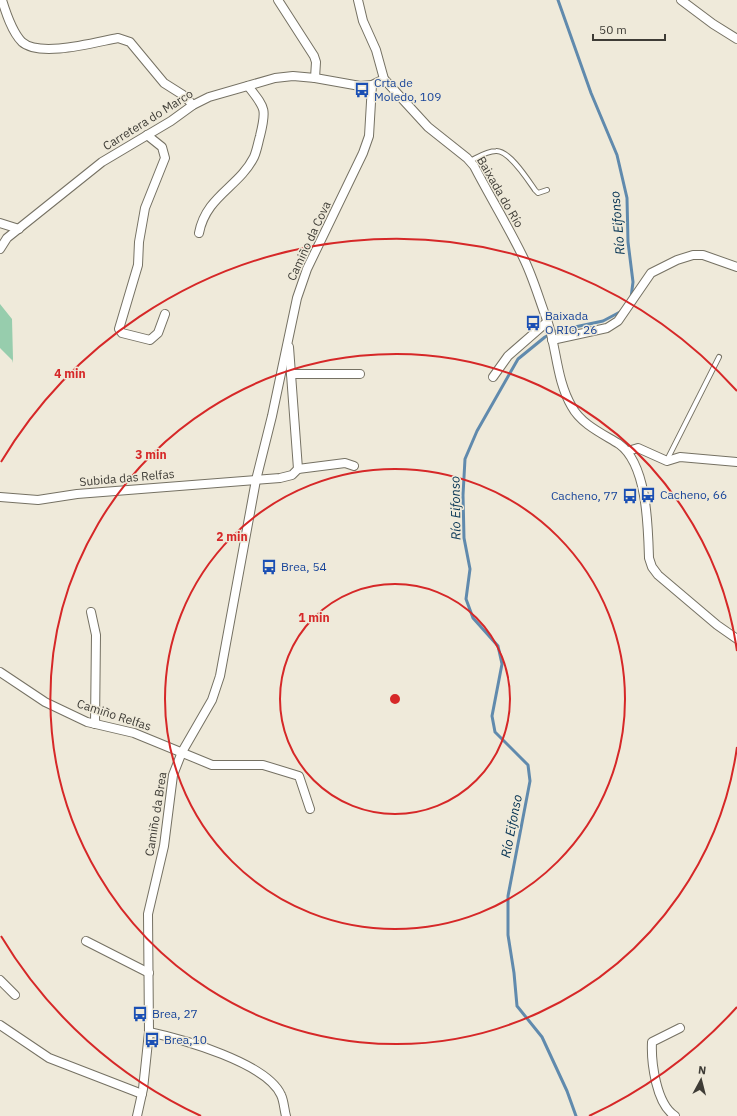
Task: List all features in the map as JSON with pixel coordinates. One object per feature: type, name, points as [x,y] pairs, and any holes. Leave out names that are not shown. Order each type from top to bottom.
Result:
[{"type":"street","points":[[2,0],[13,29],[22,41],[30,46],[58,48],[118,38],[124,39],[130,42],[164,83],[183,95],[193,105]]},
{"type":"street","points":[[278,0],[314,56],[316,62],[315,78]]},
{"type":"street","points":[[358,0],[364,21],[376,50],[384,79]]},
{"type":"street","points":[[680,0],[713,24],[737,38]]},
{"type":"street","name":"Carretera do Marco","points":[[0,250],[7,238],[102,162],[171,121],[193,105],[209,97],[275,78],[293,76],[315,78],[352,85],[372,85],[384,79]]},
{"type":"street","name":"Baixada do Río","points":[[384,79],[428,128],[469,161],[524,258],[548,322],[562,386],[572,408],[583,421],[628,451]]},
{"type":"street","name":"Camiño da Cova","points":[[256,480],[301,284],[363,153],[369,136],[372,85]]},
{"type":"street","points":[[199,233],[202,220],[211,205],[241,175],[256,151],[265,114],[261,102],[248,86]]},
{"type":"street","points":[[147,136],[162,147],[165,158],[145,208],[140,235],[138,265],[119,329],[122,333],[150,340],[158,333],[164,314]]},
{"type":"street","points":[[0,223],[19,229]]},
{"type":"street","points":[[552,338],[607,328],[618,321],[651,273],[677,260],[693,255],[703,256],[737,267]]},
{"type":"street","points":[[493,377],[508,356],[548,322]]},
{"type":"street","points":[[288,342],[298,469]]},
{"type":"street","points":[[291,374],[360,374]]},
{"type":"street","points":[[737,462],[680,456],[667,461],[638,448],[628,451],[638,470],[642,486],[649,558],[652,567],[705,615],[737,639]]},
{"type":"street","name":"Subida das Relfas","points":[[0,497],[38,500],[76,494],[292,476],[298,469],[345,463],[354,466]]},
{"type":"street","name":"Camiño da Brea","points":[[137,1116],[142,1094],[149,1032],[148,914],[164,846],[173,775],[182,752],[212,700],[220,676],[256,480]]},
{"type":"street","points":[[91,612],[96,636],[95,724]]},
{"type":"street","name":"Camiño Relfas","points":[[0,672],[45,702],[95,724],[134,733],[212,765],[262,765],[299,776],[310,809]]},
{"type":"street","points":[[86,941],[149,973]]},
{"type":"street","points":[[0,980],[15,995]]},
{"type":"street","points":[[0,1025],[49,1058],[142,1094]]},
{"type":"street","points":[[675,1116],[670,1113],[664,1104],[658,1088],[652,1059],[652,1042],[680,1028]]},
{"type":"street","points":[[149,1032],[173,1037],[228,1057],[258,1072],[274,1086],[281,1095],[286,1116]]},
{"type":"lane","points":[[469,161],[488,153],[497,151],[502,152],[510,158],[538,193],[547,190]]},
{"type":"lane","points":[[667,461],[719,357]]},
{"type":"green space","points":[[0,304],[12,319],[13,359],[12,363],[12,360],[0,348]]},
{"type":"waterway","name":"Río Eifonso","points":[[558,0],[591,93],[617,155],[627,198],[628,242],[633,282],[631,298]]},
{"type":"waterway","name":"Río Eifonso","points":[[576,1116],[567,1091],[542,1037],[517,1006],[508,935],[508,896],[530,781],[528,765],[495,732],[492,716],[502,664],[498,646],[473,618],[466,599],[470,569],[464,538],[463,495],[465,459],[477,431],[518,359],[545,337],[556,331],[603,321],[620,312]]},
{"type":"place","name":"Crta de Moledo, 109","points":[[362,90]]},
{"type":"place","name":"Baixada O RIO, 26","points":[[533,323]]},
{"type":"place","name":"Cacheno, 66","points":[[648,495]]},
{"type":"place","name":"Cacheno, 77","points":[[630,496]]},
{"type":"place","name":"Brea, 54","points":[[269,567]]},
{"type":"place","name":"Brea, 27","points":[[140,1014]]},
{"type":"place","name":"Brea,10","points":[[152,1040]]}]
